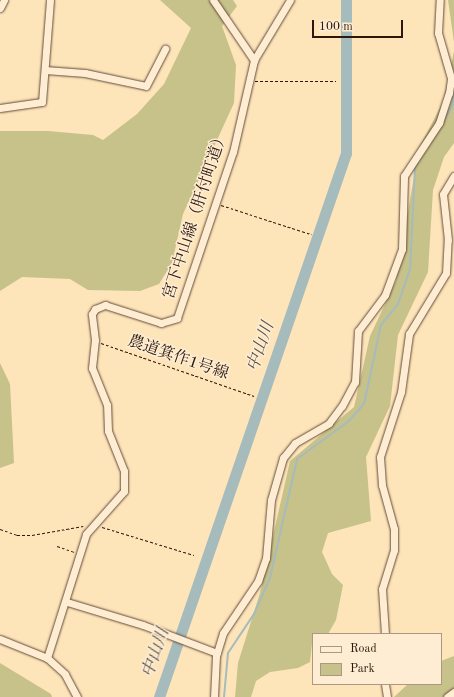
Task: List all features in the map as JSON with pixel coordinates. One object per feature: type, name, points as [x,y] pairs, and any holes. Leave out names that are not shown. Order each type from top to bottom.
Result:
[{"type":"street","points":[[0,8],[4,0]]},
{"type":"street","points":[[0,108],[42,102],[50,0]]},
{"type":"street","points":[[213,0],[254,60]]},
{"type":"street","name":"宮下中山線（肝付町道）","points":[[47,658],[67,602],[80,554],[92,524],[124,491],[124,471],[108,431],[107,405],[92,368],[95,340],[92,314],[95,309],[105,305],[161,323],[177,318],[244,114],[254,60],[290,0]]},
{"type":"street","points":[[214,697],[216,653],[228,620],[263,569],[271,500],[283,458],[295,443],[329,423],[342,406],[355,382],[358,331],[385,295],[402,249],[404,176],[439,123],[450,93],[451,78],[438,33],[440,0]]},
{"type":"street","points":[[45,70],[85,73],[146,86],[165,49]]},
{"type":"street","points":[[385,633],[382,589],[394,550],[394,529],[382,485],[380,457],[401,392],[409,334],[446,272],[448,240],[443,194],[454,176]]},
{"type":"street","points":[[67,602],[158,630],[216,653]]},
{"type":"street","points":[[0,639],[47,658],[65,674],[77,697]]},
{"type":"street","points":[[385,685],[387,697]]},
{"type":"street","points":[[447,697],[454,692]]},
{"type":"path","points":[[249,81],[336,81]]},
{"type":"path","points":[[215,204],[311,234]]},
{"type":"path","name":"農道箕作1号線","points":[[95,340],[254,396]]},
{"type":"path","points":[[0,528],[17,535],[32,535],[92,524],[194,556]]},
{"type":"path","points":[[57,546],[80,554]]},
{"type":"green space","points":[[160,0],[233,0],[237,6],[222,26],[236,65],[234,103],[183,214],[172,263],[159,284],[140,291],[88,290],[70,279],[22,277],[0,291],[0,131],[48,131],[93,135],[103,140],[137,114],[164,84],[191,28]]},
{"type":"green space","points":[[448,0],[454,0],[454,42]]},
{"type":"green space","points":[[454,51],[454,143],[444,157],[433,190],[428,272],[398,335],[390,406],[366,457],[371,521],[328,533],[322,552],[332,574],[343,585],[336,620],[329,633],[312,633],[310,662],[298,668],[270,672],[256,681],[251,697],[235,697],[238,663],[260,593],[290,461],[354,407],[370,336],[396,281],[419,148],[443,102]]},
{"type":"green space","points":[[0,363],[10,384],[14,463],[0,468]]},
{"type":"green space","points":[[454,656],[454,697],[394,697],[407,685],[442,685],[442,661]]},
{"type":"green space","points":[[0,663],[51,694],[52,697],[0,697]]},
{"type":"waterway","name":"中山川","points":[[159,697],[346,153],[346,0]]},
{"type":"waterway","points":[[432,139],[452,107],[454,94]]},
{"type":"waterway","points":[[224,697],[228,653],[254,614],[270,578],[297,459],[349,421],[364,404],[381,325],[398,304],[410,270],[415,167],[424,151]]}]
